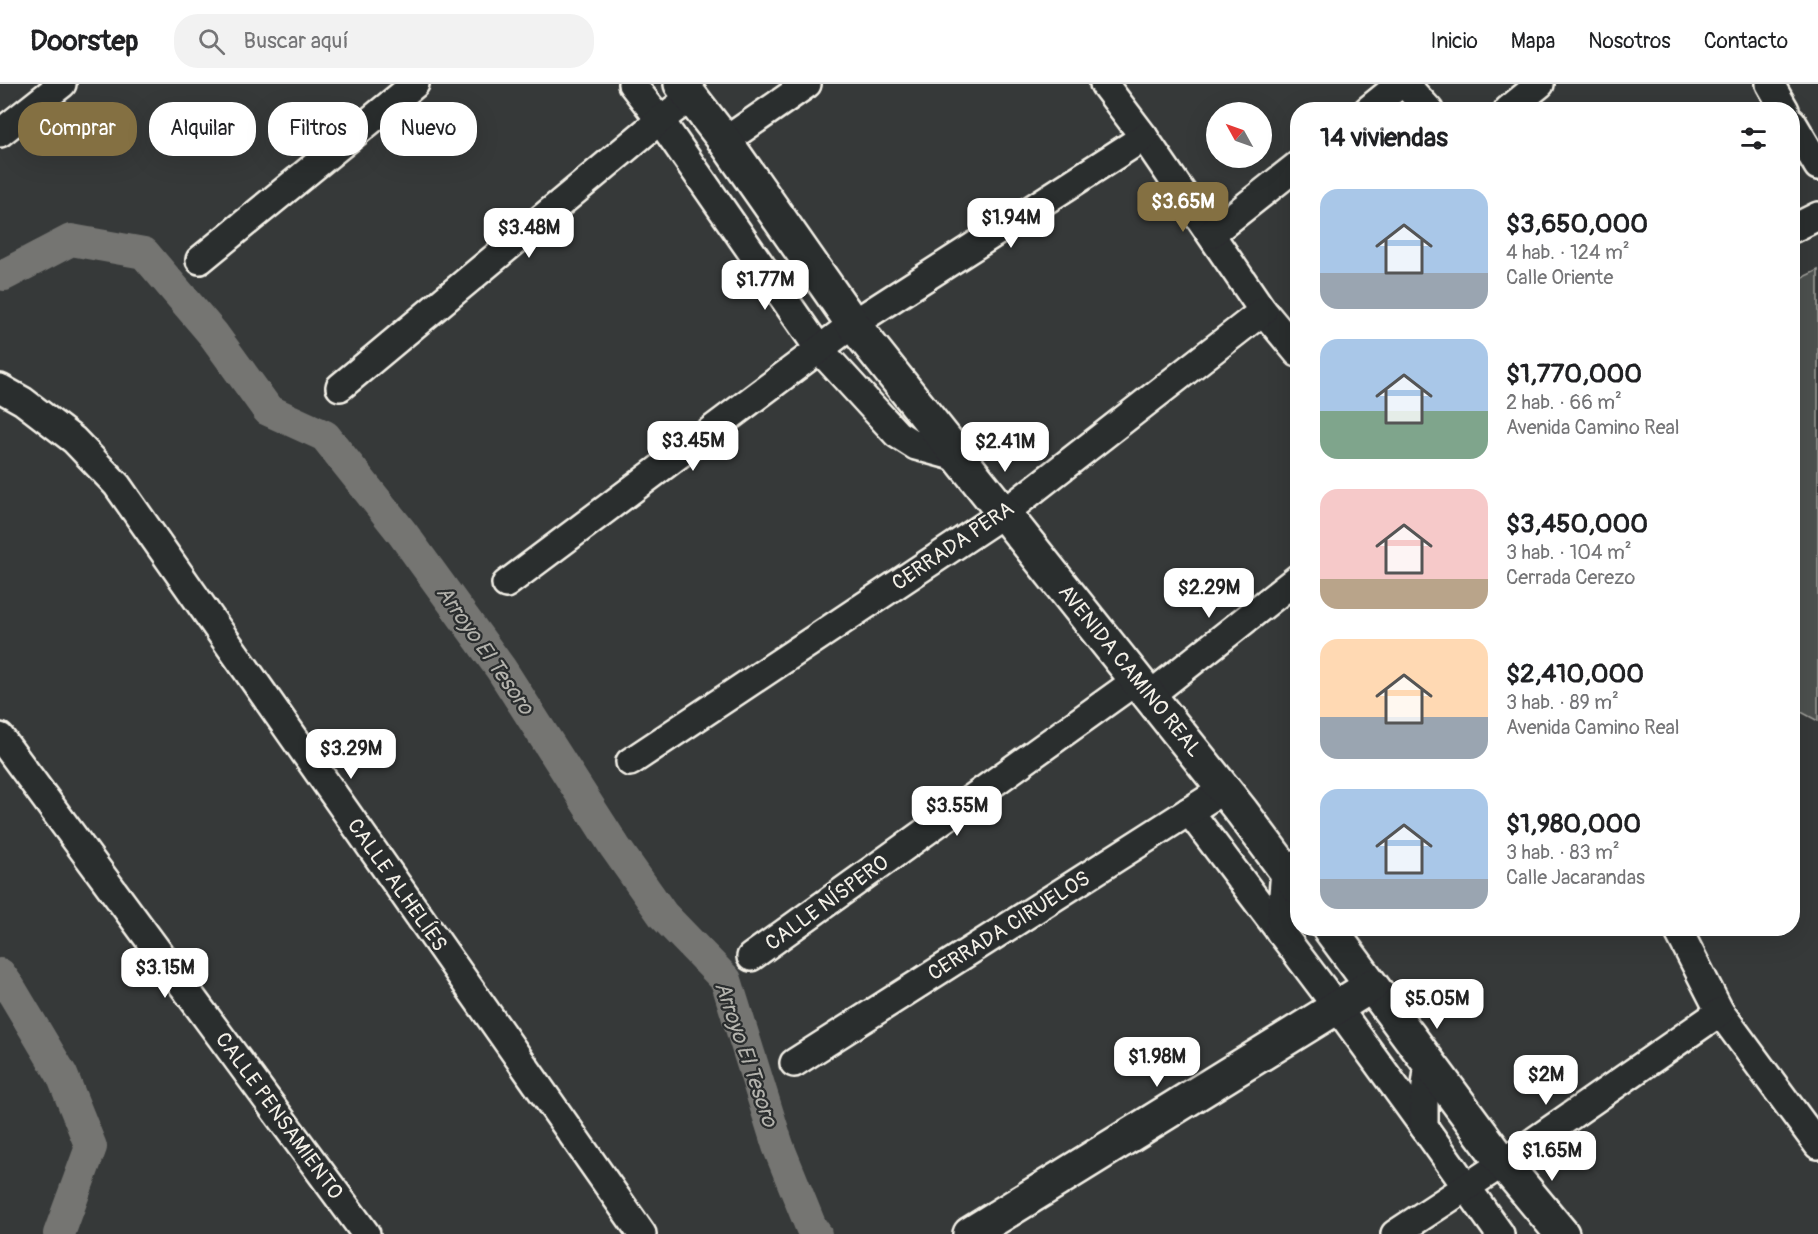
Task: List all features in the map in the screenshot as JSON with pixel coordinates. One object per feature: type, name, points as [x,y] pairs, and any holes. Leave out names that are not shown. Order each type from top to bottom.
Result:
[{"type":"street","points":[[0,133],[62,84]]},
{"type":"street","points":[[200,260],[415,84]]},
{"type":"street","points":[[632,84],[660,120],[819,349],[897,434],[916,446],[960,458]]},
{"type":"street","points":[[725,141],[807,84]]},
{"type":"street","points":[[1104,84],[1144,137],[1263,311],[1290,343]]},
{"type":"street","points":[[1378,102],[1400,84]]},
{"type":"street","points":[[1406,84],[1422,102]]},
{"type":"street","points":[[1518,102],[1540,84]]},
{"type":"street","points":[[1770,84],[1780,102]]},
{"type":"street","points":[[340,387],[660,120],[686,90]]},
{"type":"street","name":"AVENIDA CAMINO REAL","points":[[686,90],[725,141],[853,324],[1290,869]]},
{"type":"street","points":[[1800,136],[1818,166]]},
{"type":"street","points":[[506,584],[853,324],[1144,137]]},
{"type":"street","points":[[1211,234],[1290,171]]},
{"type":"street","points":[[1800,225],[1818,216]]},
{"type":"street","name":"CERRADA PERA","points":[[630,762],[1004,513],[1263,311]]},
{"type":"street","name":"CALLE ALHELÍES","points":[[0,388],[23,401],[74,440],[117,485],[642,1234]]},
{"type":"street","name":"CALLE NÍSPERO","points":[[751,957],[1143,688],[1290,584]]},
{"type":"street","name":"CALLE PENSAMIENTO","points":[[0,737],[366,1234]]},
{"type":"street","name":"CERRADA CIRUELOS","points":[[794,1063],[1224,789]]},
{"type":"street","points":[[1189,811],[1337,1007],[1500,1234]]},
{"type":"street","points":[[1280,932],[1290,887]]},
{"type":"street","points":[[1335,936],[1503,1163],[1562,1234]]},
{"type":"street","points":[[1681,936],[1720,1012],[1818,1145]]},
{"type":"street","points":[[970,1234],[1371,986]]},
{"type":"street","points":[[1395,1234],[1503,1163],[1720,1012]]},
{"type":"street","points":[[1424,1127],[1424,1102],[1429,1062]]},
{"type":"shaded area","points":[[1818,270],[1818,721],[1800,711],[1800,279]]},
{"type":"waterway","name":"Arroyo El Tesoro","points":[[4,275],[71,240],[144,253],[213,334],[268,410],[325,436],[403,534],[501,669],[615,847],[663,915],[726,980],[778,1146],[811,1227],[816,1234]]},
{"type":"waterway","points":[[0,974],[62,1075],[91,1147],[59,1234]]}]
